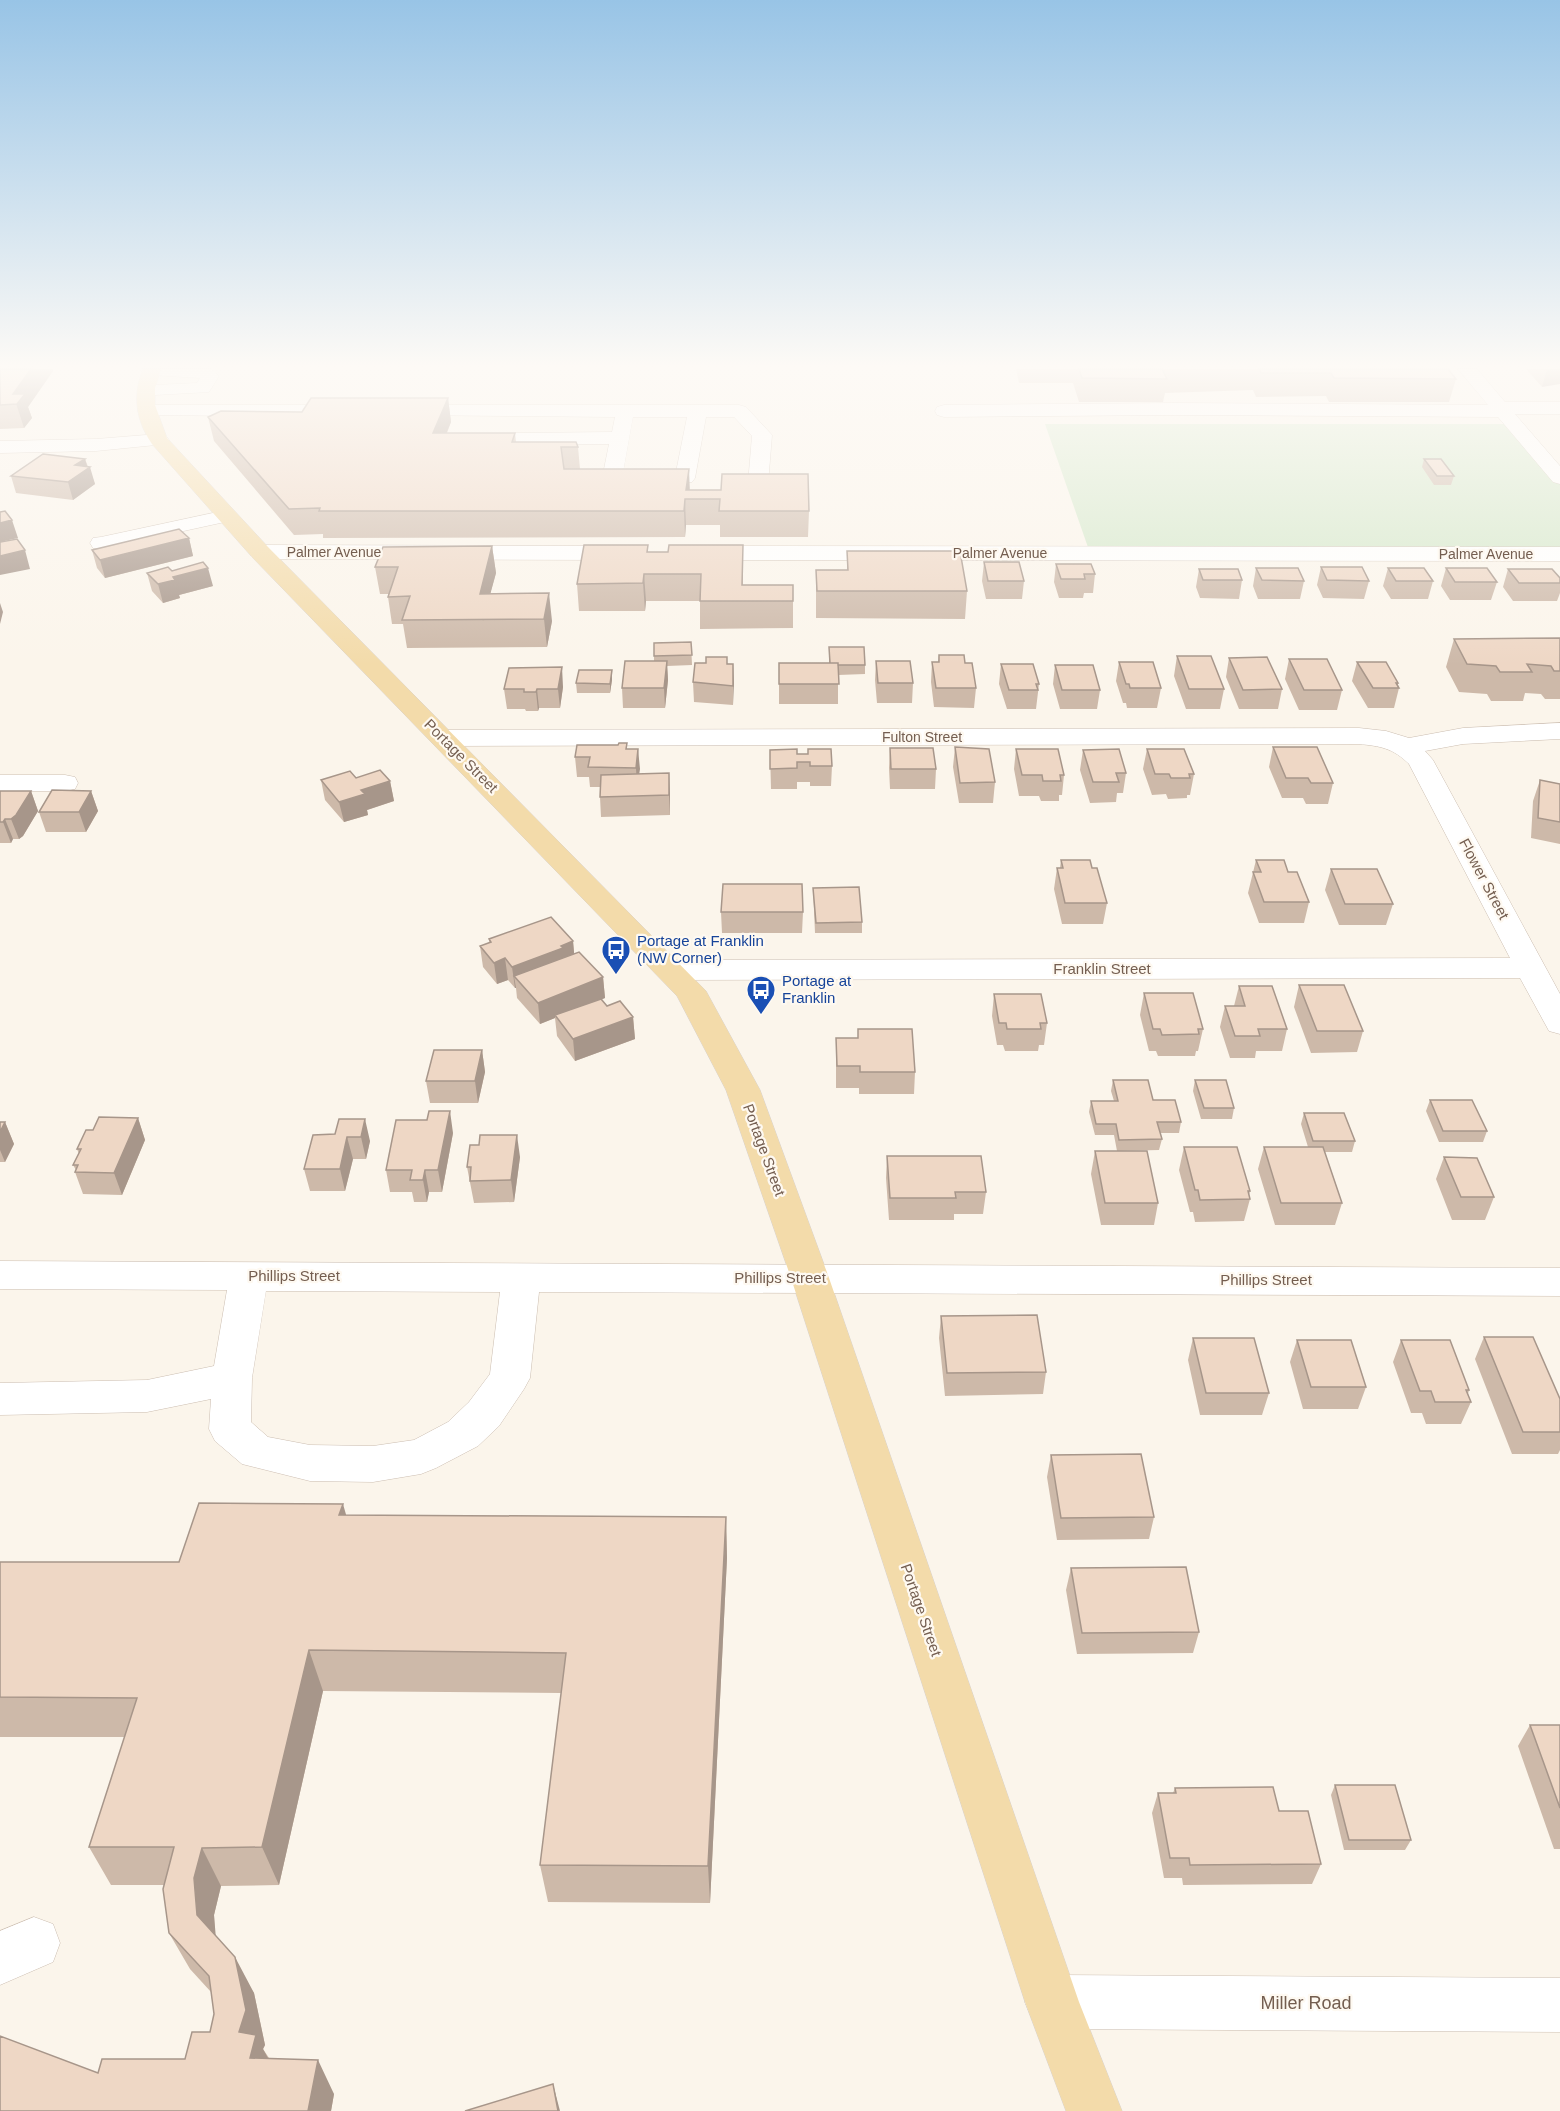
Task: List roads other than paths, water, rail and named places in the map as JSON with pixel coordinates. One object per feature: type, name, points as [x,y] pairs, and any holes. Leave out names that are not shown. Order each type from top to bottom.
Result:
[{"type":"main road","name":"Portage Street","points":[[196,468],[227,516],[260,552],[672,970],[690,991],[743,1090],[810,1278],[1052,2002],[1095,2111]]},
{"type":"street","points":[[614,468],[612,479],[685,478],[687,468]]},
{"type":"street","points":[[758,484],[759,468]]},
{"type":"street","points":[[101,543],[227,516]]},
{"type":"street","name":"Palmer Avenue","points":[[260,552],[652,553]]},
{"type":"street","name":"Palmer Avenue","points":[[676,553],[1560,554]]},
{"type":"street","name":"Fulton Street","points":[[444,738],[1359,736],[1403,744],[1463,736],[1560,731]]},
{"type":"street","name":"Flower Street","points":[[1403,744],[1420,760],[1560,1024]]},
{"type":"street","points":[[0,783],[64,783]]},
{"type":"street","name":"Franklin Street","points":[[672,970],[1531,968]]},
{"type":"street","name":"Phillips Street","points":[[0,1275],[1560,1282]]},
{"type":"street","points":[[249,1276],[232,1378],[230,1430],[257,1452],[310,1462],[373,1464],[421,1456],[464,1434],[484,1414],[510,1378],[520,1277]]},
{"type":"street","points":[[0,1399],[147,1396],[232,1378]]},
{"type":"street","name":"Miller Road","points":[[1052,2002],[1560,2005]]},
{"type":"place","name":"Portage at Franklin (NW Corner)","points":[[616,976]]},
{"type":"place","name":"Portage at Franklin","points":[[761,1016]]}]
